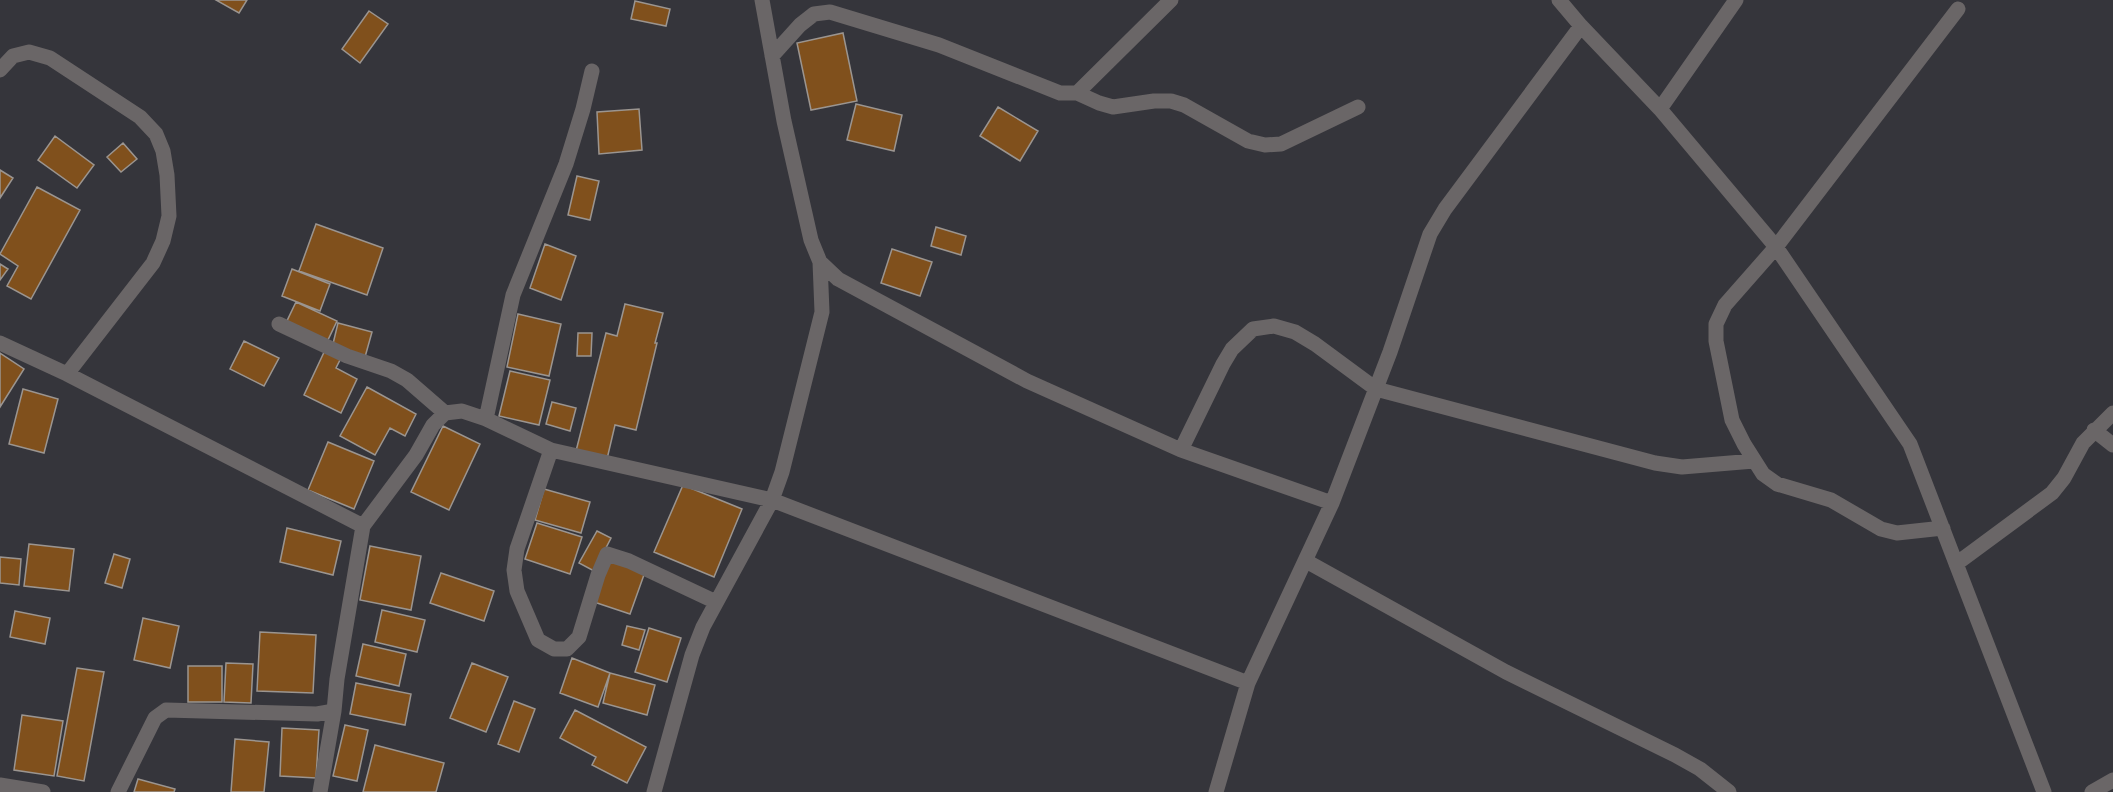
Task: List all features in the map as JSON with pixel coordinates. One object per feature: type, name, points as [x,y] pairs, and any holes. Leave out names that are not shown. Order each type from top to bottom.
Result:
[{"type":"street","points":[[654,792],[692,655],[716,602],[772,500],[787,456],[822,312],[820,262],[811,240],[784,121],[762,0]]},
{"type":"street","points":[[1077,93],[1172,0]]},
{"type":"street","points":[[1558,0],[1660,109],[1776,247],[1910,444],[2044,792]]},
{"type":"street","points":[[1660,109],[1736,0]]},
{"type":"street","points":[[1942,528],[1897,533],[1881,529],[1831,500],[1777,484],[1763,474],[1732,420],[1716,341],[1716,324],[1725,305],[1776,247],[1958,9]]},
{"type":"street","points":[[772,56],[800,25],[814,14],[830,12],[939,45],[1060,93],[1077,93],[1099,103],[1113,106],[1172,101],[1184,105],[1248,141],[1265,145],[1281,144],[1358,107]]},
{"type":"street","points":[[1216,792],[1248,683],[1332,503],[1376,389],[1430,234],[1445,209],[1581,26]]},
{"type":"street","points":[[0,70],[13,56],[29,52],[50,58],[140,117],[156,134],[163,151],[169,216],[164,241],[153,263],[67,374]]},
{"type":"street","points":[[486,419],[513,295],[566,164],[592,71]]},
{"type":"street","points":[[820,262],[849,286],[1027,381],[1181,450],[1332,503]]},
{"type":"street","points":[[279,324],[347,356],[391,371],[407,380],[445,413]]},
{"type":"street","points":[[1181,450],[1232,349],[1252,329],[1274,326],[1295,332],[1376,389],[1655,463],[1682,467],[1754,461]]},
{"type":"street","points":[[0,343],[67,374],[363,526]]},
{"type":"street","points":[[320,792],[363,526],[416,455],[433,425],[445,413],[462,411],[486,419],[551,450],[772,500],[1248,683]]},
{"type":"street","points":[[1956,564],[2052,493],[2064,478],[2083,442],[2113,413]]},
{"type":"street","points":[[2094,430],[2113,445]]},
{"type":"street","points":[[551,450],[517,549],[514,570],[516,591],[538,640],[554,649],[567,649],[579,637],[598,575],[607,554],[629,561],[716,602]]},
{"type":"street","points":[[1306,561],[1506,672],[1675,755],[1700,769],[1729,792]]},
{"type":"street","points":[[118,792],[155,718],[166,710],[317,714],[334,711]]},
{"type":"street","points":[[2092,792],[2113,780]]},
{"type":"street","points":[[0,785],[43,792]]},
{"type":"building","points":[[216,0],[247,0],[239,13]]},
{"type":"building","points":[[635,1],[670,9],[666,26],[631,19]]},
{"type":"building","points":[[369,11],[388,24],[360,63],[342,49]]},
{"type":"building","points":[[843,33],[857,101],[811,110],[797,43]]},
{"type":"building","points":[[856,104],[902,115],[894,151],[847,140]]},
{"type":"building","points":[[998,107],[1038,131],[1020,161],[980,136]]},
{"type":"building","points":[[639,109],[642,150],[599,154],[597,112]]},
{"type":"building","points":[[55,136],[94,165],[77,188],[38,160]]},
{"type":"building","points":[[123,143],[137,159],[121,172],[107,157]]},
{"type":"building","points":[[0,170],[13,178],[0,198]]},
{"type":"building","points":[[577,176],[599,181],[590,220],[568,215]]},
{"type":"building","points":[[37,187],[80,210],[31,299],[7,286],[18,266],[0,254]]},
{"type":"building","points":[[316,224],[383,248],[367,295],[299,271]]},
{"type":"building","points":[[936,227],[966,236],[961,255],[931,246]]},
{"type":"building","points":[[545,244],[576,256],[561,300],[530,288]]},
{"type":"building","points":[[892,249],[932,262],[920,296],[881,283]]},
{"type":"building","points":[[0,264],[8,269],[0,280]]},
{"type":"building","points":[[292,269],[330,284],[320,311],[282,296]]},
{"type":"building","points":[[296,302],[337,321],[326,344],[285,325]]},
{"type":"building","points":[[625,304],[663,313],[636,430],[615,425],[607,459],[576,451],[606,333],[617,336]]},
{"type":"building","points":[[518,314],[561,324],[549,376],[507,367]]},
{"type":"building","points":[[338,323],[372,332],[365,357],[332,348]]},
{"type":"building","points":[[578,333],[592,333],[591,356],[577,356]]},
{"type":"building","points":[[244,341],[279,358],[264,386],[230,369]]},
{"type":"building","points":[[326,348],[342,356],[336,368],[357,379],[341,413],[304,395]]},
{"type":"building","points":[[0,353],[24,369],[0,407]]},
{"type":"building","points":[[510,371],[550,380],[539,425],[499,416]]},
{"type":"building","points":[[367,387],[416,414],[405,436],[390,428],[375,455],[340,436]]},
{"type":"building","points":[[23,389],[58,399],[44,453],[9,444]]},
{"type":"building","points":[[552,402],[576,408],[570,431],[546,424]]},
{"type":"building","points":[[443,426],[480,444],[449,510],[411,492]]},
{"type":"building","points":[[328,442],[374,461],[354,509],[308,490]]},
{"type":"building","points":[[683,485],[742,509],[714,577],[654,552]]},
{"type":"building","points":[[544,489],[590,502],[581,533],[535,520]]},
{"type":"building","points":[[537,523],[582,537],[570,574],[525,559]]},
{"type":"building","points":[[287,528],[341,541],[333,575],[280,562]]},
{"type":"building","points":[[597,531],[611,538],[594,571],[579,563]]},
{"type":"building","points":[[29,544],[74,549],[69,591],[24,586]]},
{"type":"building","points":[[370,546],[421,556],[411,610],[360,600]]},
{"type":"building","points":[[114,554],[130,559],[122,588],[105,583]]},
{"type":"building","points":[[0,557],[21,559],[19,585],[0,583]]},
{"type":"building","points":[[608,559],[645,572],[630,614],[594,602]]},
{"type":"building","points":[[441,573],[494,591],[484,621],[430,603]]},
{"type":"building","points":[[382,610],[425,620],[417,652],[375,642]]},
{"type":"building","points":[[15,611],[50,618],[45,644],[10,637]]},
{"type":"building","points":[[143,618],[179,626],[170,668],[134,660]]},
{"type":"building","points":[[627,626],[645,630],[639,650],[622,645]]},
{"type":"building","points":[[649,628],[681,638],[667,682],[635,672]]},
{"type":"building","points":[[260,632],[316,635],[313,693],[257,691]]},
{"type":"building","points":[[363,644],[406,654],[399,686],[356,676]]},
{"type":"building","points":[[572,658],[610,673],[598,707],[560,693]]},
{"type":"building","points":[[226,663],[253,664],[251,703],[224,702]]},
{"type":"building","points":[[472,663],[508,677],[486,732],[450,718]]},
{"type":"building","points":[[188,666],[222,666],[222,702],[188,702]]},
{"type":"building","points":[[77,668],[104,672],[84,781],[57,776]]},
{"type":"building","points":[[610,673],[655,685],[647,715],[603,703]]},
{"type":"building","points":[[356,683],[411,694],[405,725],[350,714]]},
{"type":"building","points":[[514,701],[535,709],[519,752],[498,744]]},
{"type":"building","points":[[575,710],[646,747],[627,783],[592,765],[596,757],[560,738]]},
{"type":"building","points":[[22,715],[63,721],[54,776],[14,770]]},
{"type":"building","points":[[345,725],[368,730],[357,781],[333,776]]},
{"type":"building","points":[[282,728],[319,730],[316,778],[280,776]]},
{"type":"building","points":[[235,739],[269,742],[264,792],[231,792]]},
{"type":"building","points":[[375,745],[444,763],[436,792],[363,792]]},
{"type":"building","points":[[138,779],[175,789],[174,792],[134,792]]}]
